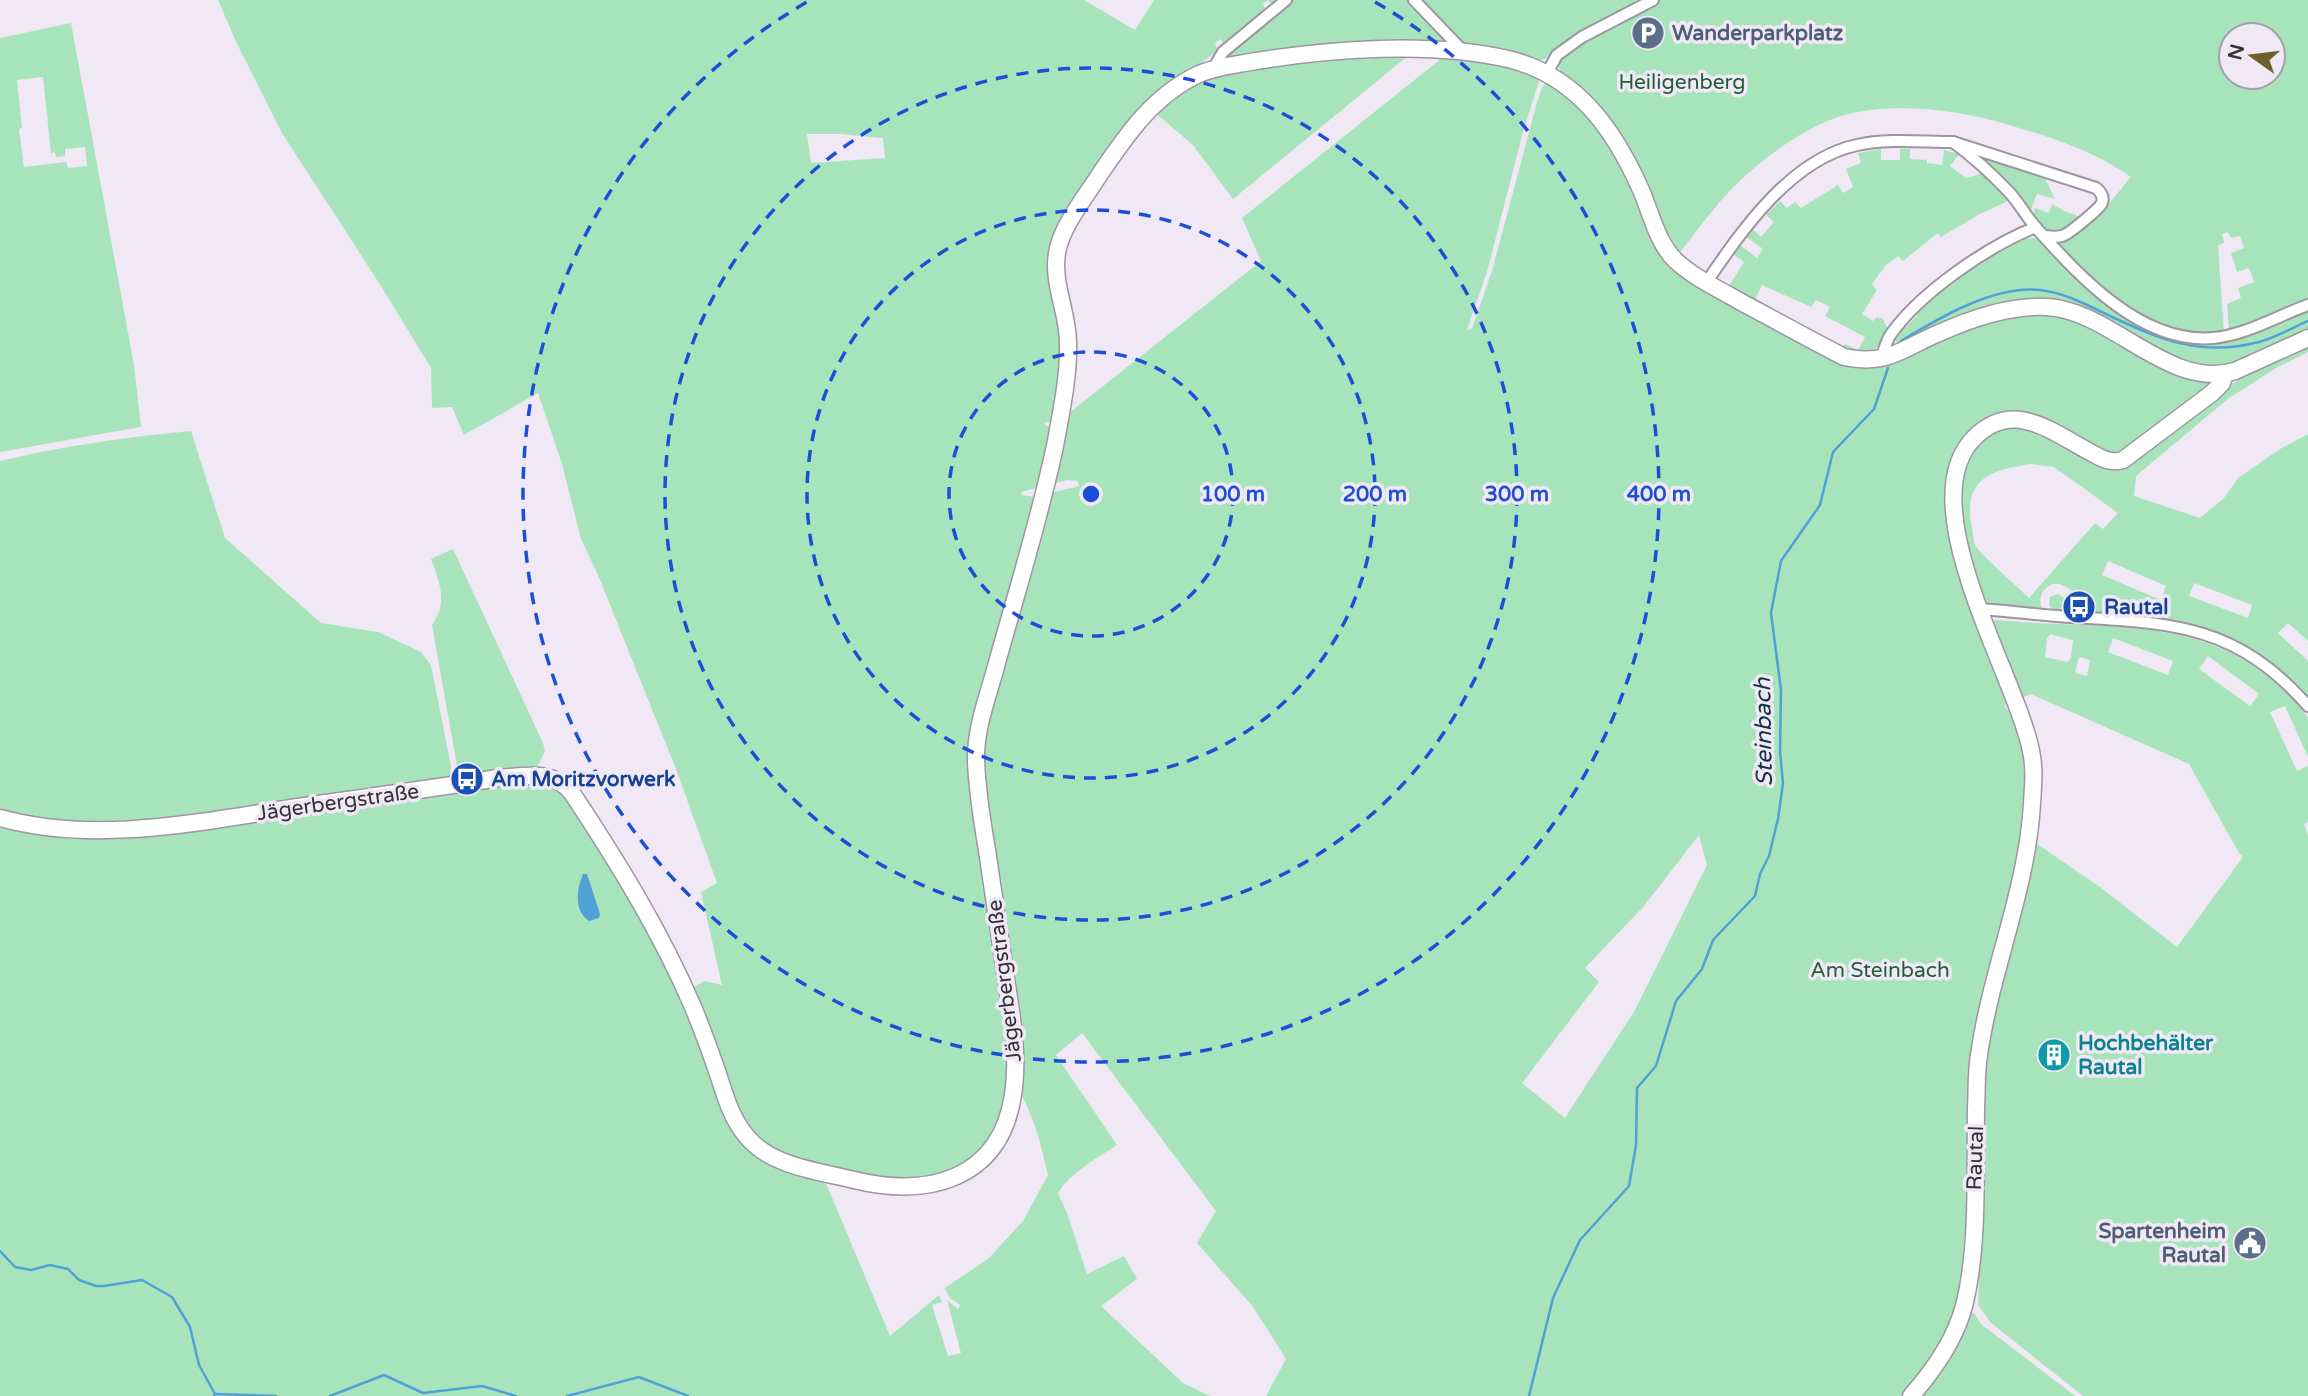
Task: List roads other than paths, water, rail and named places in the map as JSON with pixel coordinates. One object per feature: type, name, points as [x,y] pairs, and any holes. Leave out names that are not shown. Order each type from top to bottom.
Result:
[{"type":"street","name":"Jägerbergstraße","points":[[1213,69],[1223,52],[1286,0]]},
{"type":"street","points":[[1414,0],[1464,52]]},
{"type":"street","points":[[1547,73],[1557,55],[1582,37],[1653,0]]},
{"type":"street","name":"Jägerbergstraße","points":[[0,818],[42,828],[84,829],[193,824],[498,778],[539,775],[554,778],[566,785],[572,793],[660,937],[694,1009],[726,1103],[737,1126],[759,1150],[778,1160],[878,1186],[910,1188],[949,1178],[977,1165],[993,1145],[1008,1117],[1013,1094],[1014,1062],[1009,996],[982,824],[975,749],[1055,442],[1065,383],[1069,338],[1056,276],[1057,249],[1062,235],[1087,194],[1132,127],[1177,87],[1195,75],[1213,69],[1276,58],[1338,52],[1464,52],[1506,58],[1547,73],[1568,85],[1586,102],[1611,134],[1637,181],[1665,246],[1675,259],[1706,282],[1843,358],[1863,361],[1881,359]]},
{"type":"street","points":[[1706,282],[1730,246],[1785,186],[1812,165],[1856,145],[1953,142],[2011,159],[2096,188],[2100,192],[2102,205],[2068,233],[2062,236],[2045,236]]},
{"type":"street","points":[[1953,142],[2008,191],[2078,273],[2144,324],[2171,334],[2196,338],[2237,334],[2308,305]]},
{"type":"street","points":[[1881,359],[1890,335],[1910,312],[1956,272],[2006,241],[2036,227]]},
{"type":"street","points":[[1881,359],[1971,320],[2012,309],[2046,307],[2085,317],[2164,360],[2188,369],[2207,374],[2225,374]]},
{"type":"street","name":"Rautal","points":[[1911,1396],[1943,1354],[1964,1305],[1973,1240],[1979,1052],[2031,836],[2034,772],[2031,750],[1979,609],[1959,541],[1952,495],[1955,467],[1974,437],[1995,423],[2011,419],[2025,419],[2104,460],[2117,462],[2128,457],[2212,393],[2222,383],[2225,374],[2308,338]]},
{"type":"street","points":[[1979,609],[2142,622],[2196,631],[2219,638],[2245,652],[2269,669],[2308,706]]},
{"type":"water","points":[[583,874],[587,874],[600,914],[599,918],[589,921],[578,905]]},
{"type":"waterway","name":"Steinbach","points":[[1901,341],[1968,305],[2022,290],[2059,294],[2164,339],[2200,347],[2218,348],[2259,342],[2308,321]]},
{"type":"waterway","name":"Steinbach","points":[[1529,1396],[1553,1298],[1580,1240],[1629,1186],[1636,1145],[1637,1088],[1656,1066],[1676,1001],[1702,969],[1713,940],[1755,896],[1760,874],[1769,856],[1783,783],[1780,752],[1781,690],[1771,613],[1781,561],[1820,505],[1833,452],[1874,409],[1888,368]]},
{"type":"waterway","points":[[0,1251],[15,1267],[31,1270],[50,1265],[68,1269],[79,1280],[96,1286],[142,1280],[172,1297],[190,1327],[199,1365],[215,1394]]},
{"type":"waterway","name":"Steinbach","points":[[330,1396],[384,1375],[423,1393],[482,1386],[516,1396]]},
{"type":"waterway","name":"Steinbach","points":[[567,1396],[639,1377],[688,1396]]},
{"type":"waterway","name":"Steinbach","points":[[214,1396],[276,1396]]},
{"type":"place","name":"Wanderparkplatz","points":[[1648,33]]},
{"type":"place","name":"Rautal","points":[[2079,607]]},
{"type":"place","name":"Am Moritzvorwerk","points":[[467,779]]},
{"type":"place","name":"Hochbehälter Rautal","points":[[2054,1055]]},
{"type":"place","name":"Spartenheim Rautal","points":[[2250,1243]]},
{"type":"park label","name":"Heiligenberg","points":[[1682,82]]},
{"type":"park label","name":"Am Steinbach","points":[[1880,970]]}]
